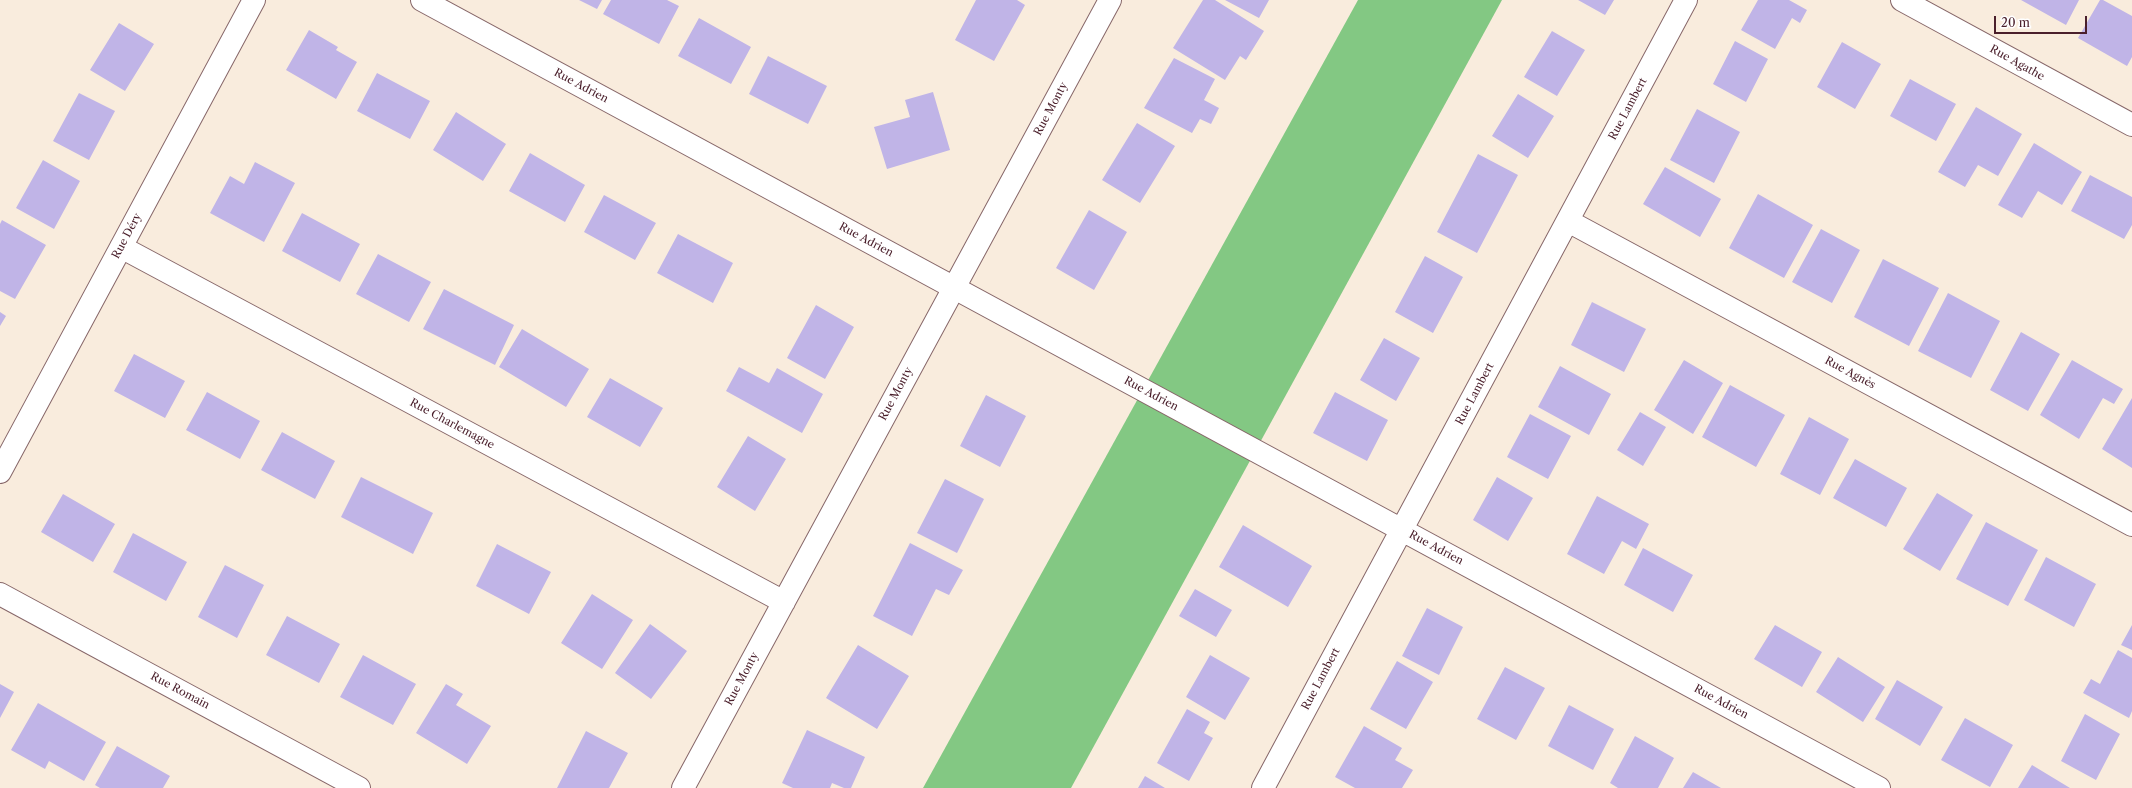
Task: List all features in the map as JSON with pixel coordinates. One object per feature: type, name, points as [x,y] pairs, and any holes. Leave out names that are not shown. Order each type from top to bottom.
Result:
[{"type":"street","name":"Rue Déry","points":[[0,472],[254,0]]},
{"type":"street","name":"Rue Adrien","points":[[422,0],[1879,788]]},
{"type":"street","name":"Rue Monty","points":[[683,788],[1110,0]]},
{"type":"street","name":"Rue Lambert","points":[[1263,788],[1686,0]]},
{"type":"street","name":"Rue Agathe","points":[[1902,0],[2132,125]]},
{"type":"street","name":"Rue Agnès","points":[[1568,221],[2132,525]]},
{"type":"street","name":"Rue Charlemagne","points":[[120,247],[784,602]]},
{"type":"street","name":"Rue Romain","points":[[0,594],[359,788]]},
{"type":"green space","points":[[1358,0],[1502,0],[1071,788],[923,788]]},
{"type":"building","points":[[579,0],[602,0],[597,9]]},
{"type":"building","points":[[611,0],[667,0],[679,6],[659,44],[603,14]]},
{"type":"building","points":[[976,0],[1017,0],[1025,5],[994,61],[955,40]]},
{"type":"building","points":[[1203,0],[1215,0],[1264,31],[1246,60],[1240,56],[1225,80],[1173,48]]},
{"type":"building","points":[[1225,0],[1269,0],[1259,18]]},
{"type":"building","points":[[1578,0],[1614,0],[1605,15]]},
{"type":"building","points":[[1758,0],[1789,0],[1807,10],[1800,23],[1792,18],[1775,49],[1741,30]]},
{"type":"building","points":[[2021,0],[2079,0],[2066,25]]},
{"type":"building","points":[[2100,0],[2103,0],[2132,16],[2132,57],[2127,66],[2078,38]]},
{"type":"building","points":[[699,18],[751,47],[731,84],[678,56]]},
{"type":"building","points":[[119,23],[154,44],[125,91],[90,70]]},
{"type":"building","points":[[309,30],[338,47],[336,50],[357,62],[336,99],[286,70]]},
{"type":"building","points":[[1552,31],[1585,50],[1557,96],[1524,77]]},
{"type":"building","points":[[1735,41],[1768,59],[1746,102],[1713,84]]},
{"type":"building","points":[[1842,42],[1881,64],[1855,109],[1817,87]]},
{"type":"building","points":[[768,56],[827,86],[808,124],[749,94]]},
{"type":"building","points":[[1174,58],[1215,79],[1204,100],[1219,108],[1211,124],[1200,119],[1192,133],[1144,108]]},
{"type":"building","points":[[377,73],[430,101],[410,139],[357,111]]},
{"type":"building","points":[[1910,79],[1956,104],[1936,141],[1890,116]]},
{"type":"building","points":[[933,92],[950,150],[887,169],[874,127],[910,117],[905,100]]},
{"type":"building","points":[[79,93],[115,111],[89,160],[53,141]]},
{"type":"building","points":[[1518,94],[1554,116],[1528,158],[1492,136]]},
{"type":"building","points":[[1976,107],[2022,134],[1998,176],[1978,165],[1965,187],[1938,172]]},
{"type":"building","points":[[1697,109],[1740,132],[1714,183],[1670,160]]},
{"type":"building","points":[[456,112],[506,144],[483,181],[433,150]]},
{"type":"building","points":[[1137,123],[1175,146],[1140,203],[1102,180]]},
{"type":"building","points":[[2034,143],[2082,172],[2062,205],[2038,191],[2022,218],[1998,205]]},
{"type":"building","points":[[530,153],[585,185],[565,222],[509,191]]},
{"type":"building","points":[[1478,154],[1518,175],[1477,253],[1437,232]]},
{"type":"building","points":[[43,160],[80,181],[54,229],[16,208]]},
{"type":"building","points":[[255,162],[295,183],[264,242],[210,213],[230,176],[244,184]]},
{"type":"building","points":[[1665,167],[1721,199],[1700,237],[1643,204]]},
{"type":"building","points":[[2090,175],[2132,197],[2132,225],[2124,239],[2071,211]]},
{"type":"building","points":[[1758,194],[1813,225],[1784,278],[1729,248]]},
{"type":"building","points":[[604,195],[656,223],[635,260],[584,232]]},
{"type":"building","points":[[1089,210],[1127,232],[1094,290],[1056,268]]},
{"type":"building","points":[[302,213],[360,244],[340,282],[282,251]]},
{"type":"building","points":[[2,220],[46,245],[15,299],[0,291],[0,224]]},
{"type":"building","points":[[1821,229],[1860,250],[1832,303],[1792,282]]},
{"type":"building","points":[[678,234],[733,263],[713,303],[657,273]]},
{"type":"building","points":[[378,254],[431,282],[409,322],[356,294]]},
{"type":"building","points":[[1425,256],[1463,277],[1433,333],[1395,312]]},
{"type":"building","points":[[1883,259],[1939,288],[1909,346],[1854,317]]},
{"type":"building","points":[[444,289],[514,325],[495,365],[423,329]]},
{"type":"building","points":[[1948,293],[2000,321],[1971,378],[1918,351]]},
{"type":"building","points":[[1592,302],[1646,329],[1624,372],[1571,345]]},
{"type":"building","points":[[816,305],[854,327],[825,379],[787,358]]},
{"type":"building","points":[[0,312],[6,316],[0,326]]},
{"type":"building","points":[[522,329],[589,369],[566,407],[499,367]]},
{"type":"building","points":[[2021,332],[2060,354],[2028,411],[1990,390]]},
{"type":"building","points":[[1384,338],[1420,358],[1396,401],[1360,380]]},
{"type":"building","points":[[134,354],[185,381],[165,418],[114,391]]},
{"type":"building","points":[[1684,360],[1723,383],[1693,434],[1654,410]]},
{"type":"building","points":[[2072,360],[2123,389],[2114,404],[2103,398],[2079,439],[2040,415]]},
{"type":"building","points":[[1560,366],[1611,394],[1589,435],[1538,407]]},
{"type":"building","points":[[739,367],[769,383],[777,368],[823,394],[802,433],[726,391]]},
{"type":"building","points":[[610,378],[663,408],[640,447],[587,417]]},
{"type":"building","points":[[1730,385],[1785,415],[1756,467],[1702,437]]},
{"type":"building","points":[[207,392],[260,421],[240,459],[186,430]]},
{"type":"building","points":[[1335,392],[1388,420],[1367,461],[1313,433]]},
{"type":"building","points":[[986,395],[1026,416],[1000,467],[960,446]]},
{"type":"building","points":[[2132,398],[2132,468],[2102,449]]},
{"type":"building","points":[[1640,412],[1666,427],[1643,466],[1617,450]]},
{"type":"building","points":[[1530,414],[1571,436],[1548,479],[1507,457]]},
{"type":"building","points":[[1809,417],[1849,439],[1820,495],[1780,474]]},
{"type":"building","points":[[282,432],[335,461],[315,499],[261,470]]},
{"type":"building","points":[[748,436],[786,459],[755,511],[717,487]]},
{"type":"building","points":[[1855,459],[1907,488],[1886,527],[1833,498]]},
{"type":"building","points":[[361,477],[433,513],[413,554],[341,517]]},
{"type":"building","points":[[1497,477],[1533,498],[1508,541],[1473,520]]},
{"type":"building","points":[[945,479],[984,499],[957,553],[917,533]]},
{"type":"building","points":[[1937,493],[1973,515],[1940,571],[1903,549]]},
{"type":"building","points":[[63,494],[115,524],[93,562],[41,532]]},
{"type":"building","points":[[1597,496],[1649,524],[1636,549],[1622,541],[1604,574],[1567,554]]},
{"type":"building","points":[[1986,522],[2038,550],[2008,606],[1956,579]]},
{"type":"building","points":[[1243,525],[1312,566],[1288,607],[1219,567]]},
{"type":"building","points":[[133,533],[187,562],[166,601],[113,572]]},
{"type":"building","points":[[910,543],[963,570],[949,595],[936,589],[912,636],[873,616]]},
{"type":"building","points":[[497,544],[551,572],[529,614],[476,586]]},
{"type":"building","points":[[1643,548],[1693,575],[1673,612],[1624,585]]},
{"type":"building","points":[[2046,557],[2096,584],[2074,627],[2024,600]]},
{"type":"building","points":[[225,565],[264,585],[237,638],[198,617]]},
{"type":"building","points":[[1195,589],[1232,610],[1216,637],[1179,616]]},
{"type":"building","points":[[592,594],[633,620],[602,669],[561,643]]},
{"type":"building","points":[[1427,608],[1463,627],[1439,675],[1402,656]]},
{"type":"building","points":[[287,616],[340,644],[319,683],[266,655]]},
{"type":"building","points":[[650,624],[687,651],[651,699],[615,673]]},
{"type":"building","points":[[1775,625],[1822,652],[1802,687],[1754,659]]},
{"type":"building","points":[[2132,625],[2132,650],[2121,645]]},
{"type":"building","points":[[858,645],[909,676],[877,729],[826,698]]},
{"type":"building","points":[[2118,650],[2132,658],[2132,711],[2129,718],[2083,693],[2091,679],[2100,684]]},
{"type":"building","points":[[363,655],[416,684],[393,725],[340,697]]},
{"type":"building","points":[[1210,655],[1250,678],[1225,720],[1186,697]]},
{"type":"building","points":[[1838,657],[1885,687],[1863,722],[1816,692]]},
{"type":"building","points":[[1397,661],[1433,682],[1406,729],[1370,709]]},
{"type":"building","points":[[1505,667],[1545,688],[1516,740],[1477,719]]},
{"type":"building","points":[[1897,680],[1943,707],[1920,746],[1875,719]]},
{"type":"building","points":[[0,684],[14,692],[0,718]]},
{"type":"building","points":[[446,684],[463,694],[456,705],[491,726],[467,764],[416,733]]},
{"type":"building","points":[[38,703],[106,742],[84,781],[49,761],[45,769],[11,750]]},
{"type":"building","points":[[1569,705],[1614,729],[1593,770],[1548,746]]},
{"type":"building","points":[[1187,709],[1210,722],[1204,733],[1213,738],[1189,781],[1157,763]]},
{"type":"building","points":[[2085,714],[2120,734],[2096,780],[2061,761]]},
{"type":"building","points":[[1965,718],[2013,745],[1990,787],[1941,760]]},
{"type":"building","points":[[1364,726],[1402,748],[1395,760],[1413,770],[1402,788],[1355,788],[1335,777]]},
{"type":"building","points":[[807,730],[865,757],[851,788],[844,788],[832,783],[830,788],[793,788],[782,783]]},
{"type":"building","points":[[586,731],[628,753],[609,788],[557,788]]},
{"type":"building","points":[[1635,736],[1674,758],[1658,788],[1618,788],[1610,783]]},
{"type":"building","points":[[117,746],[170,776],[163,788],[100,788],[95,785]]},
{"type":"building","points":[[2032,765],[2070,788],[2018,788]]},
{"type":"building","points":[[1693,772],[1721,788],[1683,788]]},
{"type":"building","points":[[1145,776],[1165,788],[1138,788]]}]
